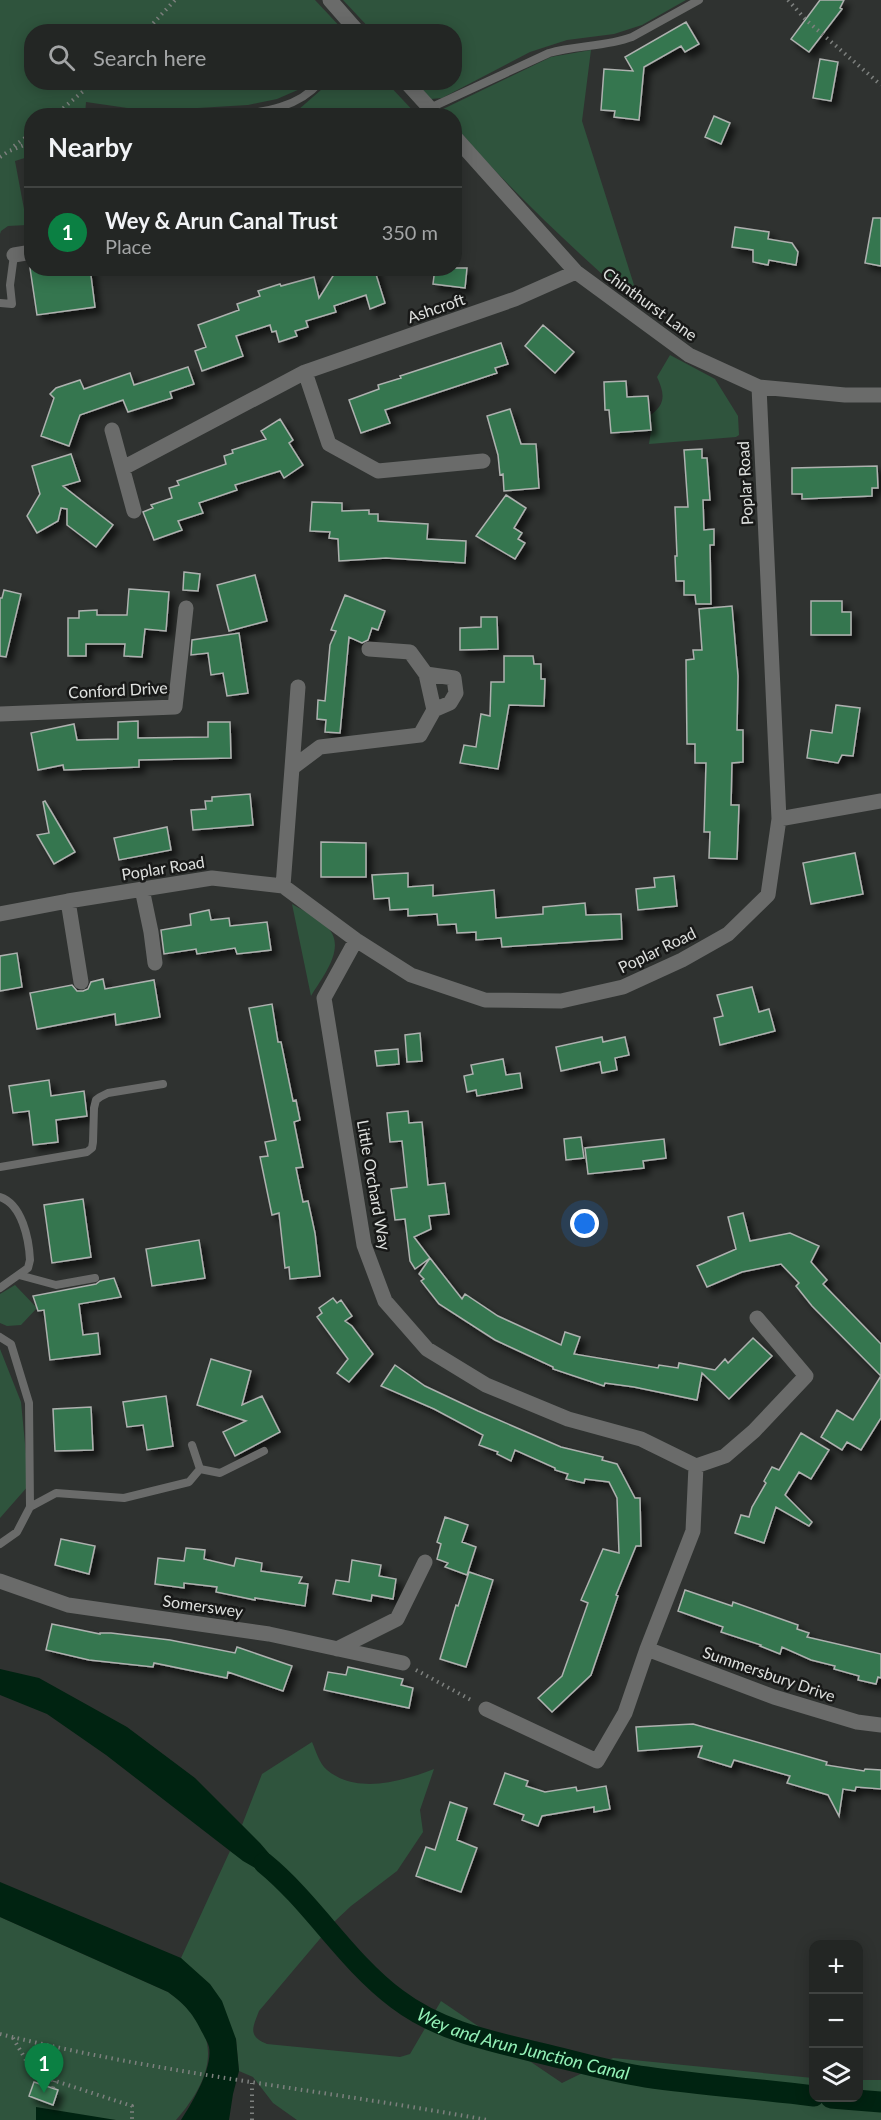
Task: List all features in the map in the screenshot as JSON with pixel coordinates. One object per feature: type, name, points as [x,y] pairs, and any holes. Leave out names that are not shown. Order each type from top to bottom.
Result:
[{"type":"street","points":[[330,0],[351,24]]},
{"type":"street","points":[[413,90],[429,108]]},
{"type":"street","name":"Chinthurst Lane","points":[[462,145],[576,272],[689,356],[759,387],[845,395],[881,394]]},
{"type":"street","points":[[14,255],[24,253]]},
{"type":"street","name":"Ashcroft","points":[[123,468],[305,372],[515,299],[576,272]]},
{"type":"street","points":[[305,372],[329,444],[378,471],[483,461]]},
{"type":"street","name":"Poplar Road","points":[[0,914],[212,878],[283,886],[356,940],[411,975],[485,1000],[561,1002],[623,987],[682,960],[728,934],[768,896],[780,819],[759,387]]},
{"type":"street","points":[[112,430],[134,511]]},
{"type":"street","name":"Conford Drive","points":[[0,714],[175,707],[186,608]]},
{"type":"street","points":[[369,649],[410,652],[426,674],[434,710]]},
{"type":"street","points":[[292,768],[320,747],[420,735],[434,710],[450,703],[456,693],[454,678],[426,674]]},
{"type":"street","points":[[283,886],[298,687]]},
{"type":"street","points":[[780,819],[881,801]]},
{"type":"street","points":[[141,889],[151,932],[155,963]]},
{"type":"street","points":[[68,901],[81,982]]},
{"type":"street","name":"Little Orchard Way","points":[[356,940],[324,998],[364,1245],[385,1301],[427,1349],[486,1385],[568,1419],[641,1439],[696,1466]]},
{"type":"street","points":[[486,1709],[597,1761],[625,1713],[693,1531],[696,1466],[725,1456],[754,1431],[806,1376],[757,1318]]},
{"type":"street","points":[[337,1648],[398,1619],[425,1562]]},
{"type":"street","name":"Somerswey","points":[[0,1581],[68,1605],[269,1634],[402,1662]]},
{"type":"street","name":"Summersbury Drive","points":[[647,1649],[774,1697],[857,1722],[881,1725]]},
{"type":"lane","points":[[441,108],[549,53],[564,48],[632,38],[699,0]]},
{"type":"lane","points":[[277,108],[295,102],[310,90]]},
{"type":"lane","points":[[0,303],[12,304],[10,285],[14,255]]},
{"type":"lane","points":[[0,1167],[87,1152],[92,1148],[96,1100],[108,1093],[162,1084]]},
{"type":"lane","points":[[0,1197],[15,1205],[30,1251],[28,1268],[0,1288]]},
{"type":"lane","points":[[19,1275],[56,1285],[95,1278]]},
{"type":"lane","points":[[0,1336],[11,1344],[28,1403],[30,1507],[16,1532],[0,1544]]},
{"type":"lane","points":[[192,1445],[200,1469]]},
{"type":"lane","points":[[200,1469],[220,1473],[264,1451]]},
{"type":"lane","points":[[30,1507],[56,1493],[124,1498],[189,1482],[200,1469]]},
{"type":"path","points":[[152,24],[175,0]]},
{"type":"path","points":[[788,0],[806,20],[881,85]]},
{"type":"path","points":[[63,108],[85,90]]},
{"type":"path","points":[[0,157],[24,139]]},
{"type":"path","points":[[9,151],[24,145]]},
{"type":"path","points":[[402,1662],[486,1709]]},
{"type":"path","points":[[0,2034],[75,2052],[195,2074],[487,2120]]},
{"type":"path","points":[[13,2037],[34,2074],[132,2106],[132,2120]]},
{"type":"path","points":[[53,2088],[55,2081]]},
{"type":"path","points":[[252,2083],[252,2120]]},
{"type":"shaded area","points":[[0,0],[315,0],[337,24],[24,24],[24,90],[298,90],[277,99],[248,105],[127,108],[86,102],[86,108],[24,108],[24,158],[15,161],[24,209],[24,225],[8,226],[0,234]]},
{"type":"shaded area","points":[[343,0],[686,0],[642,25],[614,34],[567,40],[530,52],[462,88],[462,24],[365,24]]},
{"type":"shaded area","points":[[591,50],[582,121],[634,285],[624,294],[515,192],[462,134],[462,108],[445,108],[551,57]]},
{"type":"shaded area","points":[[321,90],[394,90],[410,108],[300,108]]},
{"type":"shaded area","points":[[423,90],[457,90],[442,98],[431,99]]},
{"type":"shaded area","points":[[670,355],[715,379],[738,416],[739,435],[649,444],[652,424],[649,416],[659,408],[662,399],[662,389],[657,377]]},
{"type":"shaded area","points":[[292,904],[328,928],[335,944],[331,962],[311,996]]},
{"type":"shaded area","points":[[15,1285],[37,1308],[21,1325],[7,1326],[0,1323],[0,1294]]},
{"type":"shaded area","points":[[0,1349],[21,1402],[29,1485],[0,1518]]},
{"type":"shaded area","points":[[0,1669],[39,1678],[127,1727],[195,1778],[260,1843],[278,1864],[286,1881],[264,1873],[243,1861],[106,1755],[47,1714],[0,1695]]},
{"type":"shaded area","points":[[312,1742],[327,1770],[339,1778],[352,1782],[366,1784],[394,1781],[434,1769],[420,1810],[423,1832],[397,1871],[335,1921],[259,2011],[253,2030],[256,2038],[261,2041],[267,2044],[400,2057],[410,2054],[441,2001],[562,2083],[613,2058],[809,2078],[809,2102],[863,2102],[863,2080],[881,2080],[881,2120],[297,2120],[273,2103],[253,2077],[239,2071],[236,2039],[181,1958],[230,1851],[264,1873],[286,1880],[278,1864],[242,1825],[262,1774]]},
{"type":"shaded area","points":[[0,1882],[181,1958],[210,1984],[222,2001],[236,2039],[239,2071],[229,2120],[181,2120],[201,2085],[209,2055],[209,2047],[188,2010],[168,1992],[0,1917]]},
{"type":"shaded area","points":[[0,1917],[168,1992],[186,2007],[206,2037],[208,2053],[206,2069],[200,2086],[176,2120],[0,2120]]},
{"type":"shaded area","points":[[36,2107],[116,2120],[36,2120]]},
{"type":"building","points":[[820,0],[844,0],[840,8],[842,9],[809,52],[791,39]]},
{"type":"building","points":[[686,22],[699,44],[685,52],[681,46],[644,67],[639,120],[614,117],[615,111],[601,110],[604,69],[633,71],[625,57]]},
{"type":"building","points":[[820,59],[838,62],[831,101],[813,98]]},
{"type":"building","points":[[714,116],[730,123],[721,144],[705,137]]},
{"type":"building","points":[[873,218],[881,218],[881,266],[865,263]]},
{"type":"building","points":[[735,227],[769,232],[768,239],[792,243],[798,252],[796,265],[769,260],[768,265],[753,262],[753,250],[732,247]]},
{"type":"building","points":[[462,268],[467,268],[465,288],[433,284],[434,276],[462,276]]},
{"type":"building","points":[[31,276],[91,276],[95,307],[37,315]]},
{"type":"building","points":[[333,276],[377,276],[385,303],[370,309],[366,295],[334,306],[336,312],[306,321],[308,327],[295,331],[297,336],[279,342],[276,331],[272,332],[270,325],[236,336],[243,356],[202,371],[195,351],[206,347],[198,325],[239,310],[237,304],[260,296],[258,291],[280,284],[281,286],[314,277],[319,298]]},
{"type":"building","points":[[543,325],[574,352],[555,373],[525,346]]},
{"type":"building","points":[[501,343],[508,364],[495,368],[497,373],[385,410],[390,423],[361,433],[349,400],[379,389],[378,385],[401,378],[400,376]]},
{"type":"building","points":[[188,367],[194,384],[170,392],[172,398],[128,412],[123,400],[80,415],[69,446],[41,436],[54,398],[50,394],[56,388],[80,380],[84,389],[130,373],[134,385]]},
{"type":"building","points":[[626,381],[627,397],[648,396],[651,430],[611,433],[609,410],[605,410],[604,382]]},
{"type":"building","points":[[510,409],[521,444],[536,444],[539,488],[504,491],[503,474],[500,475],[498,455],[487,416]]},
{"type":"building","points":[[280,419],[293,440],[289,443],[303,465],[284,478],[280,471],[235,485],[237,490],[199,503],[203,513],[178,521],[182,530],[154,540],[143,512],[153,508],[151,505],[172,498],[169,488],[179,485],[177,481],[226,464],[224,456],[233,453],[232,450],[266,439],[261,431]]},
{"type":"building","points":[[702,449],[702,458],[707,458],[710,500],[703,500],[704,530],[714,529],[714,545],[710,545],[711,604],[696,604],[695,595],[684,595],[684,581],[676,581],[675,507],[688,507],[684,450]]},
{"type":"building","points":[[71,454],[80,481],[63,486],[113,525],[96,547],[67,525],[67,509],[61,508],[58,521],[37,533],[27,516],[40,494],[32,466]]},
{"type":"building","points":[[877,466],[878,488],[872,488],[872,496],[802,499],[802,494],[792,494],[792,468]]},
{"type":"building","points":[[506,495],[526,508],[514,528],[522,533],[518,539],[525,543],[515,559],[476,536]]},
{"type":"building","points":[[312,502],[342,503],[342,511],[369,510],[369,514],[378,514],[378,521],[428,524],[427,539],[466,541],[465,563],[386,558],[339,561],[338,539],[329,538],[330,532],[310,531]]},
{"type":"building","points":[[184,572],[200,574],[198,591],[183,590]]},
{"type":"building","points":[[255,575],[267,621],[229,631],[217,585]]},
{"type":"building","points":[[129,589],[169,592],[166,631],[145,629],[142,657],[124,656],[125,644],[86,644],[86,656],[68,656],[68,618],[79,618],[79,611],[97,610],[97,615],[127,615]]},
{"type":"building","points":[[4,590],[21,594],[6,657],[0,656],[0,598]]},
{"type":"building","points":[[345,595],[385,611],[378,630],[372,628],[368,640],[362,643],[349,637],[340,733],[325,732],[326,720],[317,719],[318,700],[325,701],[330,645],[336,631],[331,630]]},
{"type":"building","points":[[811,601],[842,601],[842,612],[851,612],[851,635],[811,635]]},
{"type":"building","points":[[732,606],[738,676],[737,730],[743,730],[743,762],[732,763],[731,805],[739,805],[737,859],[709,858],[710,832],[704,832],[706,763],[695,763],[695,744],[687,744],[686,660],[694,659],[693,650],[702,650],[699,609]]},
{"type":"building","points":[[481,617],[497,617],[498,649],[460,650],[460,628],[481,627]]},
{"type":"building","points":[[239,633],[248,693],[227,696],[223,673],[211,675],[208,653],[191,655],[192,640]]},
{"type":"building","points":[[504,656],[533,656],[534,664],[541,664],[541,679],[545,679],[544,706],[509,705],[498,769],[460,763],[464,745],[476,747],[481,714],[490,716],[491,682],[504,682]]},
{"type":"building","points":[[836,705],[860,708],[853,756],[842,755],[838,763],[807,758],[811,730],[832,733]]},
{"type":"building","points":[[138,721],[138,738],[208,737],[208,722],[230,722],[231,758],[139,760],[139,767],[64,770],[63,765],[38,770],[31,733],[74,724],[77,740],[118,739],[118,722]]},
{"type":"building","points":[[250,794],[253,825],[193,830],[191,810],[206,809],[205,801],[212,801],[212,797]]},
{"type":"building","points":[[45,801],[75,852],[54,864],[37,835],[49,833],[43,802]]},
{"type":"building","points":[[167,827],[171,850],[119,860],[114,838]]},
{"type":"building","points":[[321,842],[366,843],[366,877],[321,877]]},
{"type":"building","points":[[855,853],[863,894],[811,904],[803,863]]},
{"type":"building","points":[[408,873],[408,887],[433,885],[433,896],[494,890],[496,918],[543,914],[543,907],[585,903],[586,915],[621,914],[622,939],[502,947],[501,938],[476,940],[476,932],[457,933],[456,924],[438,925],[437,914],[408,916],[408,909],[390,910],[389,898],[374,899],[372,875]]},
{"type":"building","points":[[674,876],[677,906],[638,910],[636,889],[655,887],[654,878]]},
{"type":"building","points":[[209,910],[211,920],[229,918],[230,926],[267,922],[271,950],[237,954],[235,948],[197,954],[196,949],[164,954],[161,930],[191,925],[190,914]]},
{"type":"building","points":[[17,953],[22,987],[0,991],[0,956]]},
{"type":"building","points":[[103,979],[105,989],[154,980],[160,1017],[116,1025],[115,1014],[37,1029],[30,993],[72,985],[77,991],[83,991],[88,989],[91,982]]},
{"type":"building","points":[[752,987],[759,1012],[769,1009],[775,1031],[720,1045],[714,1018],[723,1016],[717,995]]},
{"type":"building","points":[[272,1004],[278,1042],[281,1042],[293,1101],[296,1100],[300,1120],[294,1122],[303,1167],[296,1168],[303,1202],[308,1201],[315,1233],[320,1276],[290,1279],[289,1267],[285,1268],[279,1213],[272,1215],[260,1157],[268,1156],[265,1142],[276,1140],[249,1008]]},
{"type":"building","points":[[420,1033],[422,1061],[407,1062],[405,1035]]},
{"type":"building","points":[[602,1037],[603,1042],[625,1037],[629,1055],[615,1058],[617,1070],[602,1073],[600,1062],[561,1071],[556,1047]]},
{"type":"building","points":[[398,1049],[399,1064],[377,1066],[375,1051]]},
{"type":"building","points":[[503,1059],[506,1075],[520,1073],[522,1088],[477,1096],[476,1090],[467,1092],[464,1076],[473,1074],[471,1065]]},
{"type":"building","points":[[49,1080],[51,1096],[84,1091],[87,1116],[56,1120],[58,1142],[33,1145],[29,1111],[13,1113],[9,1086]]},
{"type":"building","points":[[408,1111],[409,1123],[422,1122],[428,1185],[445,1183],[449,1214],[429,1216],[431,1229],[414,1237],[430,1258],[415,1269],[410,1261],[405,1219],[395,1220],[391,1189],[407,1187],[402,1141],[390,1142],[387,1113]]},
{"type":"building","points":[[581,1137],[584,1158],[566,1160],[564,1139]]},
{"type":"building","points":[[664,1139],[666,1158],[643,1161],[644,1168],[588,1174],[585,1148]]},
{"type":"building","points":[[83,1199],[91,1257],[52,1263],[44,1205]]},
{"type":"building","points":[[743,1213],[750,1241],[790,1233],[819,1246],[811,1262],[827,1280],[823,1284],[881,1344],[881,1376],[812,1306],[796,1286],[799,1283],[781,1264],[742,1272],[707,1287],[697,1266],[736,1249],[728,1217]]},
{"type":"building","points":[[199,1240],[205,1278],[152,1286],[146,1249]]},
{"type":"building","points":[[430,1258],[462,1299],[465,1294],[498,1316],[561,1345],[565,1332],[580,1337],[574,1354],[658,1368],[659,1365],[678,1368],[679,1363],[715,1370],[725,1359],[728,1363],[753,1338],[772,1356],[729,1399],[702,1373],[697,1400],[634,1387],[605,1383],[604,1386],[553,1369],[495,1340],[439,1304],[421,1281],[424,1279],[419,1274]]},
{"type":"building","points":[[114,1278],[121,1297],[79,1304],[83,1335],[98,1333],[100,1354],[50,1360],[44,1310],[38,1311],[33,1296],[96,1284]]},
{"type":"building","points":[[333,1298],[337,1303],[341,1300],[352,1316],[345,1321],[352,1326],[373,1354],[349,1382],[337,1373],[348,1359],[317,1317],[322,1313],[319,1308]]},
{"type":"building","points":[[211,1359],[251,1371],[242,1405],[262,1396],[280,1432],[235,1456],[223,1432],[246,1421],[197,1405]]},
{"type":"building","points":[[395,1365],[425,1386],[478,1411],[561,1447],[603,1457],[602,1460],[617,1464],[635,1498],[640,1498],[641,1546],[636,1546],[616,1595],[618,1596],[591,1675],[552,1712],[538,1698],[562,1676],[588,1603],[581,1600],[603,1549],[619,1553],[617,1498],[609,1482],[585,1479],[584,1483],[566,1479],[568,1474],[515,1450],[511,1461],[497,1454],[498,1452],[479,1445],[483,1435],[434,1409],[381,1386]]},
{"type":"building","points":[[881,1376],[881,1418],[861,1450],[847,1442],[842,1450],[821,1437],[837,1410],[853,1420]]},
{"type":"building","points":[[166,1396],[173,1446],[147,1450],[143,1425],[127,1427],[123,1402]]},
{"type":"building","points":[[91,1407],[93,1450],[55,1451],[53,1409]]},
{"type":"building","points":[[801,1433],[829,1450],[811,1479],[799,1472],[785,1495],[812,1522],[809,1526],[776,1507],[764,1543],[735,1533],[741,1515],[749,1517],[772,1467],[779,1470]]},
{"type":"building","points":[[445,1517],[468,1525],[462,1542],[476,1547],[467,1575],[445,1567],[448,1563],[437,1559],[441,1544],[437,1542]]},
{"type":"building","points":[[61,1539],[95,1546],[89,1574],[55,1565]]},
{"type":"building","points":[[186,1548],[205,1550],[204,1559],[234,1566],[236,1558],[262,1563],[261,1571],[302,1577],[299,1583],[308,1584],[305,1606],[255,1598],[255,1600],[216,1592],[217,1587],[184,1583],[184,1588],[155,1584],[158,1558],[184,1561]]},
{"type":"building","points":[[352,1560],[381,1565],[379,1576],[396,1579],[393,1599],[372,1595],[371,1601],[333,1594],[336,1580],[349,1582]]},
{"type":"building","points":[[469,1572],[493,1580],[466,1667],[440,1659],[456,1605],[458,1606]]},
{"type":"building","points":[[685,1590],[732,1606],[733,1602],[798,1625],[797,1629],[809,1633],[807,1637],[881,1654],[881,1678],[878,1677],[876,1684],[858,1680],[859,1676],[834,1669],[835,1666],[811,1660],[782,1647],[780,1654],[721,1632],[723,1627],[678,1611]]},
{"type":"building","points":[[52,1624],[100,1634],[111,1633],[170,1640],[235,1653],[237,1647],[292,1666],[283,1691],[228,1672],[227,1678],[154,1663],[153,1667],[89,1660],[46,1650]]},
{"type":"building","points":[[348,1667],[403,1679],[401,1685],[413,1688],[409,1708],[324,1690],[328,1672],[346,1675]]},
{"type":"building","points":[[693,1724],[827,1762],[826,1765],[864,1771],[865,1769],[881,1770],[881,1789],[856,1787],[855,1791],[843,1789],[839,1816],[828,1795],[787,1783],[790,1776],[734,1760],[731,1767],[698,1757],[702,1746],[638,1751],[636,1727]]},
{"type":"building","points":[[505,1773],[528,1781],[526,1786],[545,1792],[576,1787],[577,1791],[606,1786],[610,1809],[594,1812],[594,1807],[542,1816],[538,1826],[522,1820],[524,1815],[494,1804]]},
{"type":"building","points":[[450,1802],[467,1808],[457,1840],[477,1848],[461,1892],[416,1876],[426,1847],[435,1850]]},
{"type":"building","points":[[34,2082],[58,2090],[53,2105],[29,2096]]},
{"type":"waterway","name":"Wey and Arun Junction Canal","points":[[264,1863],[282,1879],[378,1984],[413,2010],[448,2027],[502,2044],[633,2075],[809,2095]]},
{"type":"waterway","name":"Wey and Arun Junction Canal","points":[[863,2101],[881,2102]]},
{"type":"place","name":"Wey & Arun Canal Trust","points":[[44,2093]]}]
